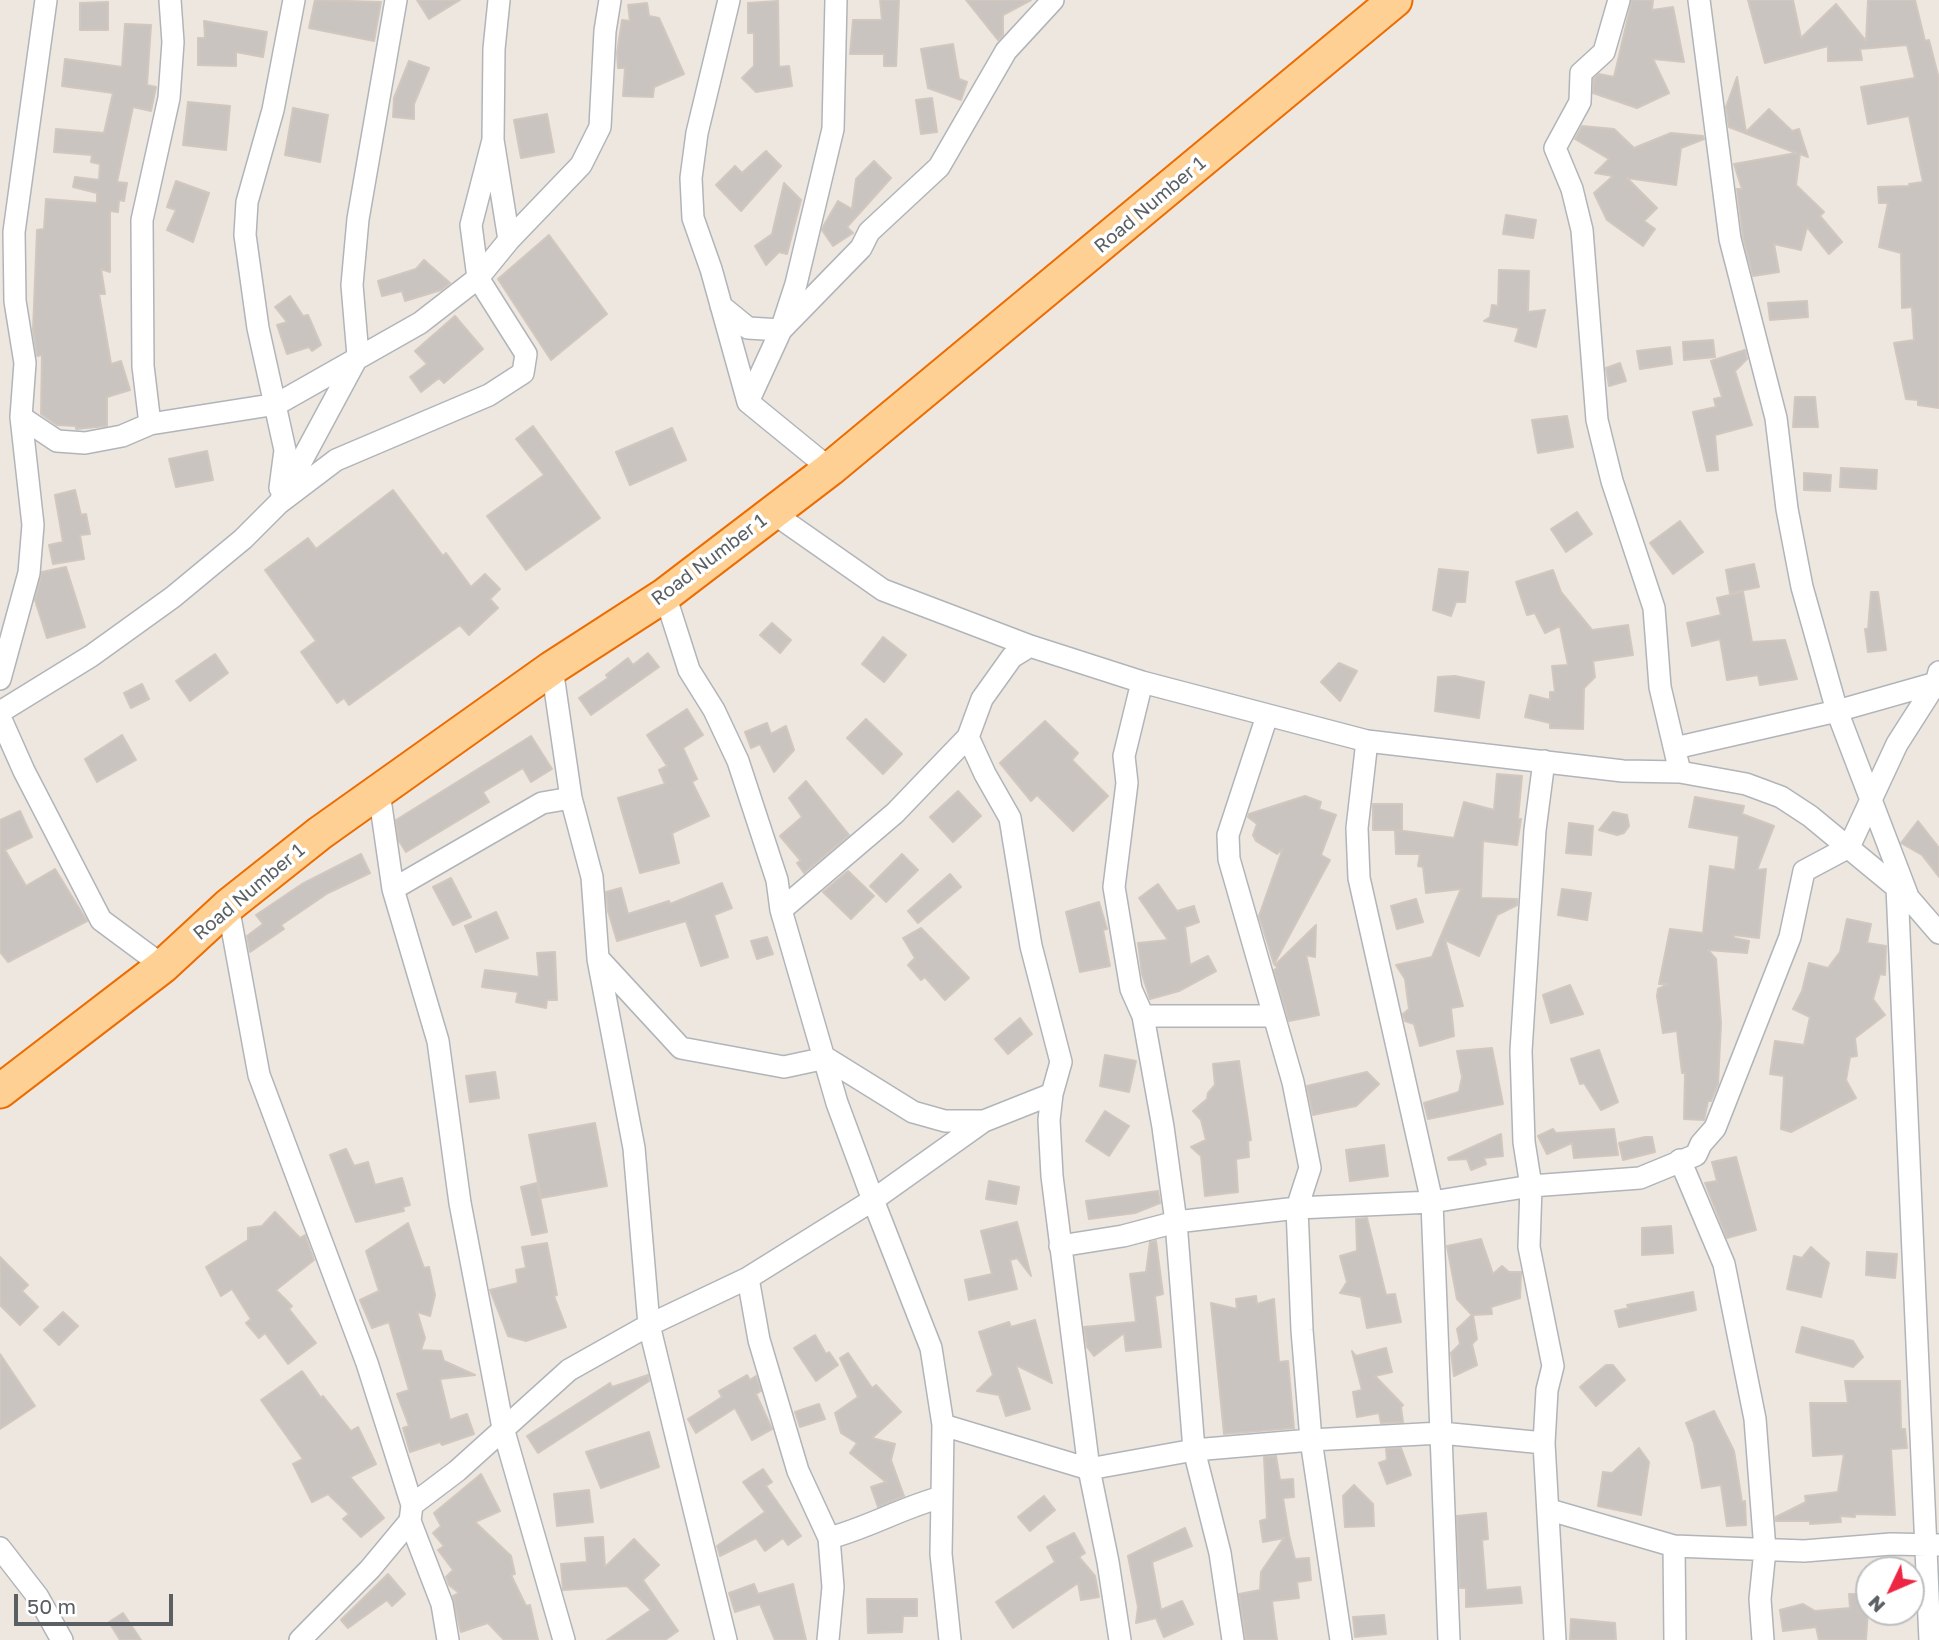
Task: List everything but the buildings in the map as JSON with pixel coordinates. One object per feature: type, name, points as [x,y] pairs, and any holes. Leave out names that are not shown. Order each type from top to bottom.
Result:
[{"type":"highway","name":"Road Number 1","points":[[0,1091],[163,966],[228,906],[379,792],[552,668],[665,595],[830,469],[1395,0]]},
{"type":"street","points":[[0,679],[29,573],[33,525],[20,417],[25,363],[15,301],[14,232],[46,0]]},
{"type":"street","points":[[150,424],[143,366],[142,220],[169,97],[173,42],[170,0]]},
{"type":"street","points":[[278,504],[285,450],[277,404],[258,328],[245,235],[247,202],[273,110],[294,0]]},
{"type":"street","points":[[278,504],[358,356],[352,285],[358,219],[396,0]]},
{"type":"street","points":[[499,0],[494,49],[493,141],[509,240]]},
{"type":"street","points":[[20,417],[57,441],[76,442],[122,436],[150,424],[277,404],[420,323],[478,278],[509,240],[582,165],[600,127],[605,31],[610,0]]},
{"type":"street","points":[[729,0],[697,133],[691,178],[694,218],[748,402],[830,469]]},
{"type":"street","points":[[748,402],[781,330],[796,284],[833,129],[836,0]]},
{"type":"street","points":[[721,306],[748,328],[781,330],[861,248],[870,232],[939,167],[1006,51],[1053,0]]},
{"type":"street","points":[[1619,0],[1604,52],[1581,73],[1580,102],[1555,148],[1572,189],[1582,230],[1597,420],[1612,481],[1654,608],[1660,687],[1680,772]]},
{"type":"street","points":[[1699,0],[1730,239],[1776,418],[1787,509],[1802,587],[1837,711],[1871,796],[1902,891],[1923,1469],[1931,1545],[1930,1640]]},
{"type":"street","points":[[163,966],[101,920],[24,771],[0,714],[91,656],[173,597],[243,539],[278,504],[336,460],[489,395],[523,373],[526,354],[478,278],[471,226],[493,141]]},
{"type":"street","points":[[773,513],[883,590],[1030,646],[1142,682],[1367,741],[1623,771],[1680,772],[1746,784],[1781,797],[1849,847],[1902,891],[1939,933]]},
{"type":"street","points":[[665,595],[689,670],[714,710],[738,761],[777,880],[782,910],[837,1103],[931,1348],[943,1425],[941,1554],[950,1640]]},
{"type":"street","points":[[782,910],[895,813],[968,737],[982,699],[1012,657],[1030,646]]},
{"type":"street","points":[[552,668],[572,798],[592,877],[598,958],[634,1148],[649,1325],[726,1640]]},
{"type":"street","points":[[1675,748],[1837,711],[1938,679]]},
{"type":"street","points":[[1060,1246],[1123,1236],[1177,1222],[1297,1208],[1432,1202],[1531,1186],[1640,1178],[1696,1155],[1701,1144],[1715,1128],[1790,937],[1804,871],[1849,847],[1897,744],[1938,679]]},
{"type":"street","points":[[1142,682],[1124,756],[1127,783],[1114,887],[1131,989],[1143,1016],[1177,1222],[1194,1450],[1220,1553],[1233,1640]]},
{"type":"street","points":[[1267,716],[1228,835],[1229,859],[1293,1082],[1310,1168],[1297,1208],[1301,1330],[1311,1440],[1341,1640]]},
{"type":"street","points":[[968,737],[1010,818],[1029,934],[1062,1062],[1052,1094],[1049,1120],[1052,1176],[1078,1364],[1089,1469],[1112,1584],[1120,1640]]},
{"type":"street","points":[[1367,741],[1357,828],[1359,878],[1432,1202],[1449,1640]]},
{"type":"street","points":[[1544,761],[1535,830],[1521,1051],[1524,1142],[1531,1186],[1529,1247],[1553,1366],[1547,1390],[1544,1443],[1550,1510],[1555,1640]]},
{"type":"street","points":[[379,792],[393,889],[438,1041],[460,1203],[503,1428],[564,1640]]},
{"type":"street","points":[[393,889],[541,803],[572,798]]},
{"type":"street","points":[[228,906],[259,1075],[367,1363],[411,1513],[442,1604],[449,1640]]},
{"type":"street","points":[[598,958],[681,1048],[784,1068],[826,1058],[914,1112],[945,1121],[984,1121]]},
{"type":"street","points":[[1143,1016],[1274,1016]]},
{"type":"street","points":[[300,1640],[370,1569],[411,1513],[569,1370],[649,1325],[748,1278],[873,1200],[984,1121],[1052,1094]]},
{"type":"street","points":[[1680,1160],[1724,1264],[1755,1419],[1765,1550],[1760,1599],[1763,1640]]},
{"type":"street","points":[[748,1278],[759,1340],[798,1471],[829,1538],[833,1587],[828,1640]]},
{"type":"street","points":[[943,1425],[1089,1469],[1194,1450],[1311,1440],[1441,1433],[1544,1443]]},
{"type":"street","points":[[829,1538],[864,1529],[922,1502],[942,1497]]},
{"type":"street","points":[[1550,1510],[1674,1546],[1765,1550],[1931,1545]]},
{"type":"street","points":[[1674,1546],[1675,1640]]},
{"type":"street","points":[[0,1548],[38,1597],[62,1640]]}]
